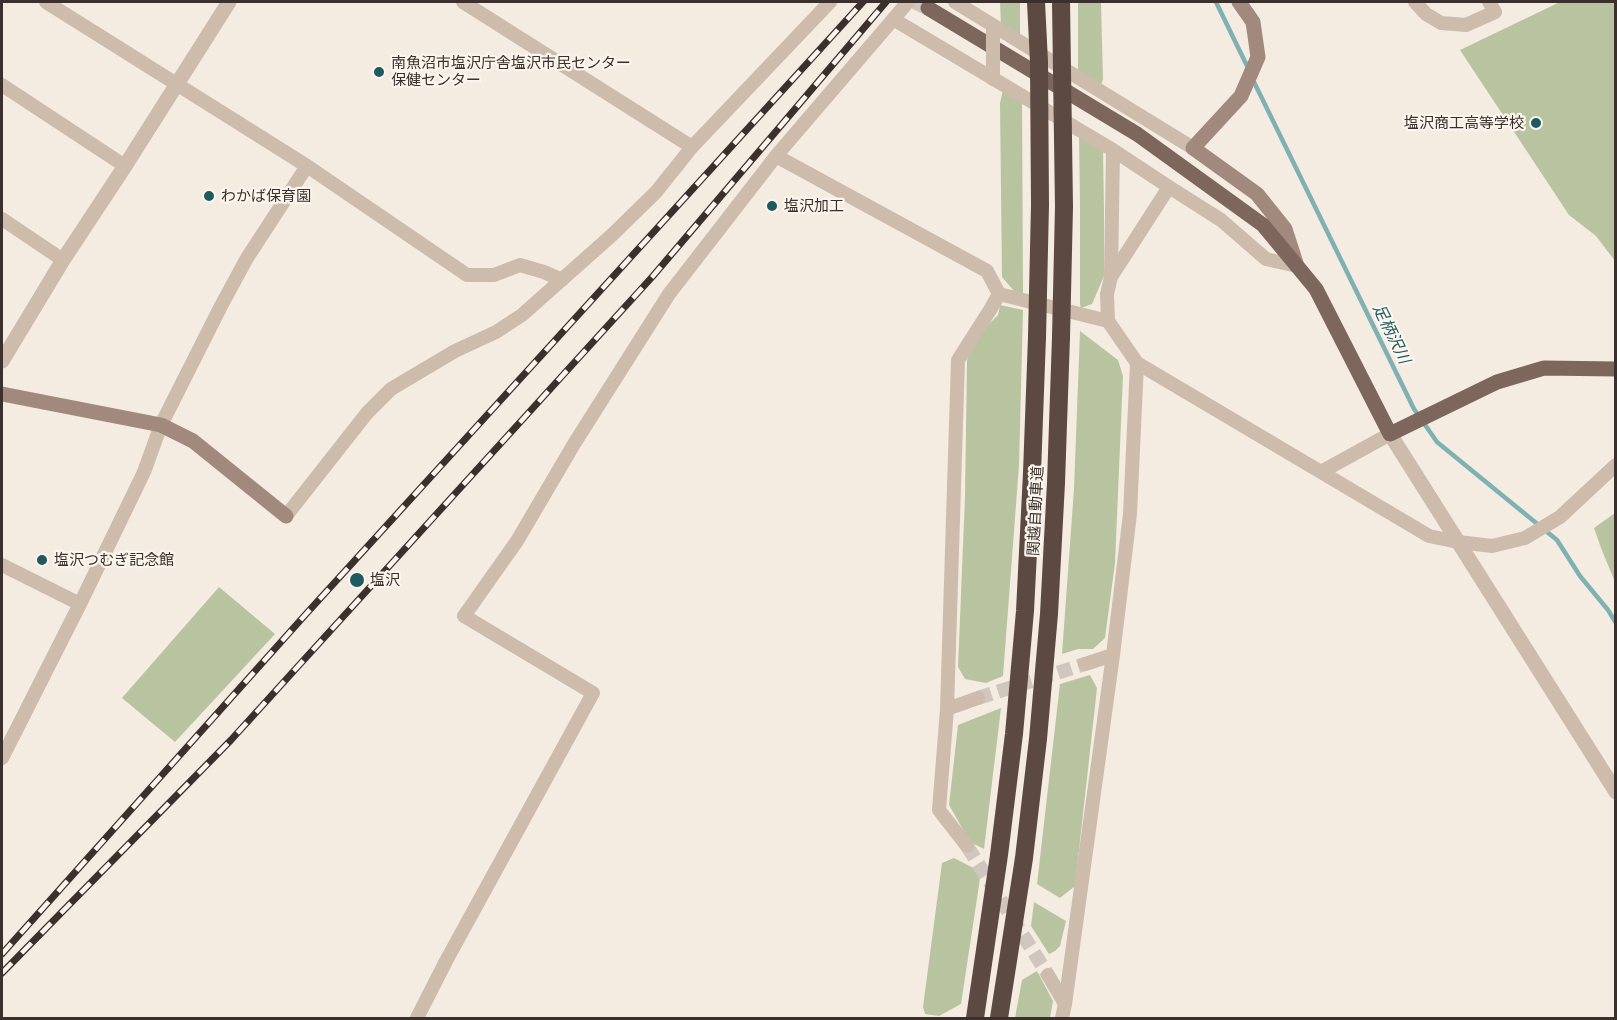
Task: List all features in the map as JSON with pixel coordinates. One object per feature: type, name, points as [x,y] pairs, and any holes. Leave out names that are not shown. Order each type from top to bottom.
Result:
[{"type":"highway","name":"関越自動車道","points":[[975,1018],[999,855],[1015,723],[1025,611],[1032,473],[1040,205],[1039,62],[1036,2]]},
{"type":"highway","name":"関越自動車道","points":[[999,1018],[1024,858],[1038,740],[1056,495],[1064,196],[1061,2]]},
{"type":"main road","points":[[1239,2],[1252,22],[1258,57],[1241,96],[1193,148],[1257,194],[1286,229],[1297,266]]},
{"type":"main road","points":[[928,8],[1137,134],[1263,225],[1316,289],[1390,435],[1497,382],[1544,368],[1616,369]]},
{"type":"main road","points":[[2,394],[161,425],[193,441],[286,516]]},
{"type":"street","points":[[46,2],[307,166],[467,275],[494,275],[520,265],[562,280]]},
{"type":"street","points":[[2,361],[63,260],[229,2]]},
{"type":"street","points":[[463,2],[692,147]]},
{"type":"street","points":[[286,516],[367,412],[391,389],[455,351],[496,332],[522,315],[562,280],[656,192],[692,147],[830,2]]},
{"type":"street","points":[[417,1018],[593,693],[464,616],[517,541],[574,444],[669,294],[776,156],[908,2]]},
{"type":"street","points":[[955,2],[1193,148]]},
{"type":"street","points":[[1415,2],[1426,14],[1441,23],[1466,25],[1495,12],[1490,2]]},
{"type":"street","points":[[893,19],[1113,150],[1169,186],[1221,220],[1266,260],[1297,266]]},
{"type":"street","points":[[993,26],[993,79]]},
{"type":"street","points":[[2,85],[125,166]]},
{"type":"street","points":[[1113,150],[1108,321],[1137,363],[1429,536],[1492,546],[1525,538],[1560,517],[1616,465]]},
{"type":"street","points":[[776,156],[987,271],[999,294],[1108,321]]},
{"type":"street","points":[[2,758],[144,472],[161,425],[247,258],[307,166]]},
{"type":"street","points":[[1111,277],[1169,186]]},
{"type":"street","points":[[2,219],[63,260]]},
{"type":"street","points":[[967,846],[939,810],[947,709],[958,360],[999,294]]},
{"type":"street","points":[[1062,1018],[1113,655],[1130,514],[1137,363]]},
{"type":"street","points":[[1321,472],[1390,435],[1616,792]]},
{"type":"street","points":[[2,565],[80,604]]},
{"type":"street","points":[[1085,664],[1113,655]]},
{"type":"street","points":[[947,709],[978,698]]},
{"type":"street","points":[[1048,975],[1065,1004]]},
{"type":"green space","points":[[1000,2],[1020,2],[1020,37],[1001,25]]},
{"type":"green space","points":[[1078,2],[1101,2],[1103,79],[1101,85],[1078,72]]},
{"type":"green space","points":[[1560,2],[1615,2],[1615,261],[1596,236],[1569,215],[1460,50]]},
{"type":"green space","points":[[1003,90],[1022,101],[1023,295],[1014,291],[1002,277],[1000,103]]},
{"type":"green space","points":[[1079,134],[1103,148],[1104,212],[1104,276],[1092,304],[1081,308],[1080,305]]},
{"type":"green space","points":[[1000,305],[1023,310],[1019,465],[1003,676],[986,683],[965,679],[958,667],[965,497],[967,360],[972,344],[998,315]]},
{"type":"green space","points":[[1080,331],[1118,360],[1123,376],[1115,563],[1105,638],[1093,649],[1078,649],[1062,654],[1074,489]]},
{"type":"green space","points":[[1615,513],[1615,582],[1594,528]]},
{"type":"green space","points":[[219,587],[275,634],[175,742],[122,698]]},
{"type":"green space","points":[[1090,675],[1097,688],[1075,886],[1060,898],[1037,884],[1060,684]]},
{"type":"green space","points":[[1001,708],[984,849],[970,842],[949,805],[958,725]]},
{"type":"green space","points":[[954,858],[981,872],[961,1004],[939,1016],[925,1014],[923,1007],[942,863]]},
{"type":"green space","points":[[1034,902],[1066,921],[1060,946],[1049,954],[1031,926]]},
{"type":"green space","points":[[1037,971],[1053,1001],[1050,1018],[1015,1018],[1022,980]]},
{"type":"waterway","name":"足柄沢川","points":[[1216,2],[1249,70]]},
{"type":"waterway","name":"足柄沢川","points":[[1253,80],[1414,409],[1437,442],[1557,540],[1580,576],[1616,623]]},
{"type":"tunnel","points":[[915,2],[928,8]]},
{"type":"tunnel","points":[[978,698],[1085,664]]},
{"type":"tunnel","points":[[967,846],[1048,975]]},
{"type":"railway","points":[[2,954],[306,614],[863,2]]},
{"type":"railway","points":[[2,973],[231,740],[653,276],[886,2]]},
{"type":"place","name":"南魚沼市塩沢庁舎塩沢市民センター 保健センター","points":[[379,72]]},
{"type":"place","name":"塩沢商工高等学校","points":[[1536,123]]},
{"type":"place","name":"わかば保育園","points":[[209,196]]},
{"type":"place","name":"塩沢加工","points":[[772,206]]},
{"type":"place","name":"塩沢つむぎ記念館","points":[[42,560]]},
{"type":"place","name":"塩沢","points":[[357,580]]}]
